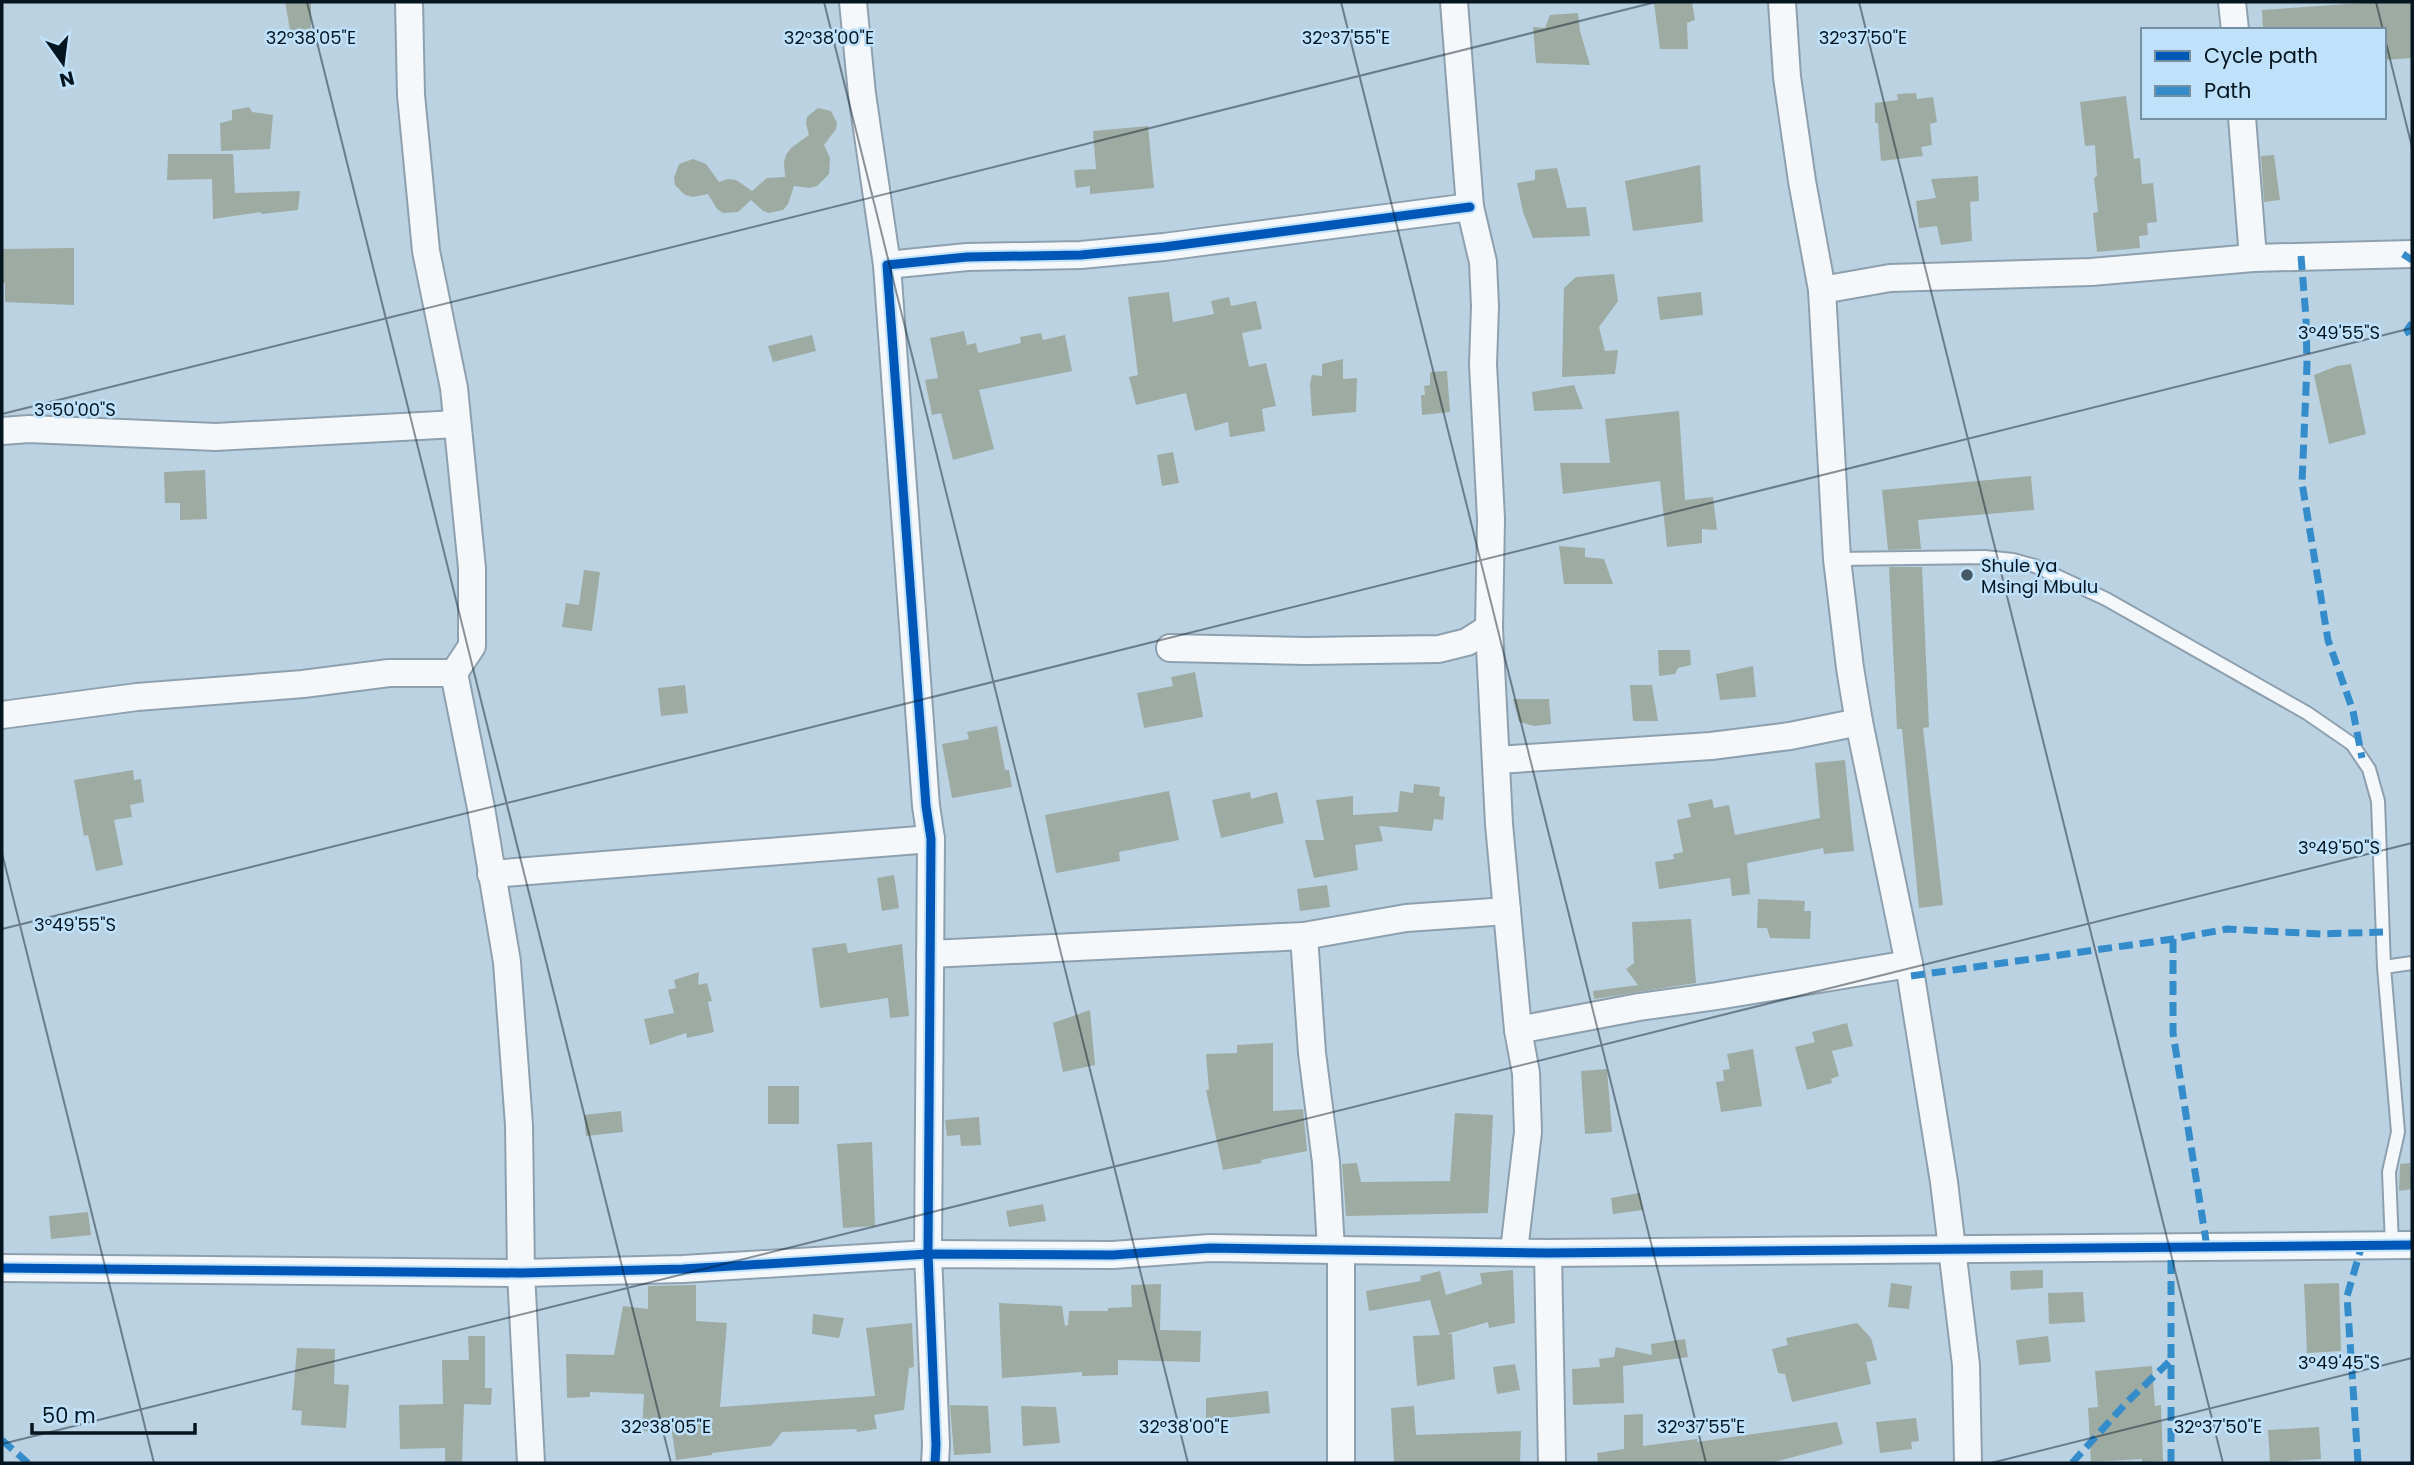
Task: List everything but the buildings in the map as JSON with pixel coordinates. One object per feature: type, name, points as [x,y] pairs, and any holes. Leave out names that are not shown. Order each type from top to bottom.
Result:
[{"type":"street","points":[[409,2],[411,94],[425,238],[454,388],[472,568],[472,646],[454,673],[481,808],[507,962],[519,1125],[522,1273],[531,1463]]},
{"type":"street","points":[[853,2],[862,94],[887,265],[926,806],[931,839],[928,1254],[935,1463]]},
{"type":"street","points":[[1454,2],[1470,206],[1483,262],[1483,364],[1491,519],[1489,628],[1507,911],[1518,1030],[1526,1073],[1528,1132],[1514,1251]]},
{"type":"street","points":[[1782,2],[1787,77],[1802,181],[1822,289],[1837,559],[1859,722],[1909,964],[1954,1249],[1966,1365],[1968,1463]]},
{"type":"street","points":[[2232,2],[2235,28]]},
{"type":"street","points":[[2242,119],[2253,258]]},
{"type":"street","points":[[887,265],[967,257],[1081,255],[1164,247],[1470,206]]},
{"type":"street","points":[[1822,289],[1890,278],[2091,272],[2253,258],[2412,254]]},
{"type":"street","points":[[2,430],[216,437],[457,424]]},
{"type":"street","points":[[1170,648],[1292,651],[1439,649],[1467,642],[1489,628]]},
{"type":"street","points":[[2,715],[137,696],[303,684],[389,674],[454,673]]},
{"type":"street","points":[[1497,760],[1711,746],[1790,736],[1859,722]]},
{"type":"street","points":[[491,874],[931,839]]},
{"type":"street","points":[[930,954],[1304,936],[1406,918],[1507,911]]},
{"type":"street","points":[[1304,936],[1312,1053],[1336,1250],[1341,1463]]},
{"type":"street","points":[[1518,1030],[1639,1007],[1909,964]]},
{"type":"street","points":[[2,1268],[522,1273],[683,1269],[928,1254],[1113,1255],[1210,1248],[1548,1253],[2402,1245]]},
{"type":"street","points":[[1548,1253],[1552,1463]]},
{"type":"lane","points":[[1837,559],[1985,557],[2035,566],[2106,598],[2306,713],[2352,744],[2369,769],[2378,801],[2385,967],[2398,1132],[2389,1172],[2402,1245]]},
{"type":"lane","points":[[2385,967],[2412,963]]},
{"type":"marked path","points":[[2403,254],[2412,260]]},
{"type":"marked path","points":[[2301,256],[2307,365],[2302,483],[2328,640],[2353,711],[2362,758]]},
{"type":"marked path","points":[[2412,323],[2407,330],[2412,339]]},
{"type":"marked path","points":[[1911,976],[2227,929],[2321,934],[2383,932]]},
{"type":"marked path","points":[[2173,939],[2173,1033],[2207,1247]]},
{"type":"marked path","points":[[2358,1463],[2347,1296],[2362,1245]]},
{"type":"marked path","points":[[2171,1247],[2171,1463]]},
{"type":"marked path","points":[[2072,1463],[2127,1402],[2172,1359]]},
{"type":"marked path","points":[[2,1440],[28,1463]]},
{"type":"cycle path","points":[[935,1463],[928,1254],[931,839],[926,806],[887,265],[967,257],[1081,255],[1164,247],[1470,207]]},
{"type":"cycle path","points":[[2,1268],[521,1273],[683,1269],[928,1254],[1113,1255],[1210,1248],[1548,1253],[2412,1245]]},
{"type":"place","name":"Shule ya Msingi Mbulu","points":[[1967,575]]}]
